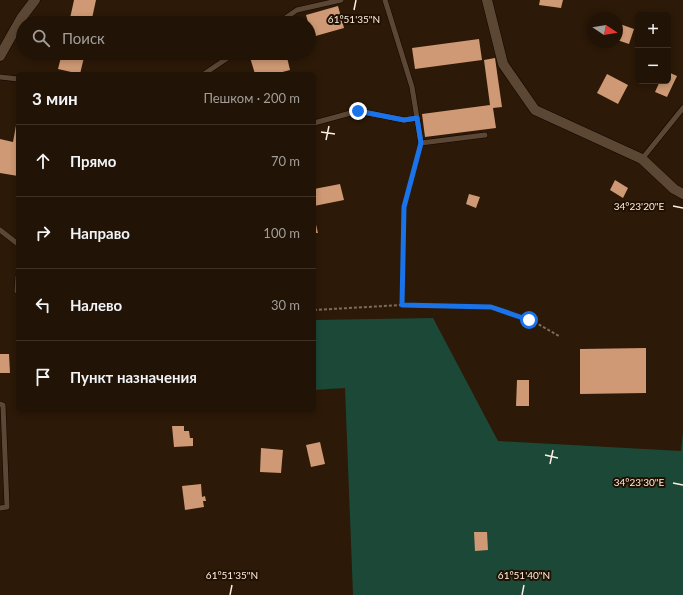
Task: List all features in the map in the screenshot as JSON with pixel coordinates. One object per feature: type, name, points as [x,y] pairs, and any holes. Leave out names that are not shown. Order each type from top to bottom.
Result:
[{"type":"street","points":[[23,16],[35,0]]},
{"type":"street","points":[[487,0],[503,64],[535,110],[642,159],[674,190],[683,194]]},
{"type":"street","points":[[0,56],[16,28]]},
{"type":"lane","points":[[288,16],[297,10],[341,0]]},
{"type":"lane","points":[[385,0],[412,87],[421,143],[485,135]]},
{"type":"lane","points":[[207,72],[225,60]]},
{"type":"lane","points":[[0,77],[16,79]]},
{"type":"lane","points":[[642,159],[683,108]]},
{"type":"lane","points":[[316,123],[358,111],[404,120],[417,118]]},
{"type":"lane","points":[[0,230],[16,242]]},
{"type":"lane","points":[[0,404],[3,405],[7,507],[0,508]]},
{"type":"path","points":[[402,305],[404,207],[421,143]]},
{"type":"path","points":[[316,310],[402,305],[491,307],[529,320],[559,336]]},
{"type":"green space","points":[[433,318],[498,441],[681,451],[683,432],[683,595],[353,595],[345,388],[316,390],[316,320]]},
{"type":"building","points":[[74,0],[96,0],[93,16],[71,16]]},
{"type":"building","points":[[540,0],[563,0],[561,8],[539,5]]},
{"type":"building","points":[[338,6],[344,28],[316,36],[316,16],[306,15]]},
{"type":"building","points":[[623,25],[634,29],[629,44],[623,42]]},
{"type":"building","points":[[479,39],[482,60],[415,69],[412,48]]},
{"type":"building","points":[[495,58],[502,107],[493,108],[496,128],[425,137],[422,114],[490,105],[484,60]]},
{"type":"building","points":[[60,60],[83,60],[80,72],[71,72],[58,69]]},
{"type":"building","points":[[251,60],[288,60],[290,70],[282,72],[254,72]]},
{"type":"building","points":[[671,73],[677,76],[667,97],[655,92],[659,84],[671,84]]},
{"type":"building","points":[[607,74],[628,85],[618,104],[597,93]]},
{"type":"building","points":[[16,126],[16,176],[0,173],[0,139],[13,142]]},
{"type":"building","points":[[615,180],[628,188],[623,198],[610,190]]},
{"type":"building","points":[[340,184],[344,200],[316,206],[316,189]]},
{"type":"building","points":[[469,194],[480,197],[476,208],[466,204]]},
{"type":"building","points":[[646,348],[646,393],[580,394],[580,349]]},
{"type":"building","points":[[0,354],[9,354],[10,373],[0,373]]},
{"type":"building","points":[[517,380],[529,380],[529,406],[516,406]]},
{"type":"building","points":[[172,426],[184,426],[184,431],[189,431],[190,438],[193,438],[193,446],[174,447]]},
{"type":"building","points":[[320,442],[325,464],[311,467],[306,445]]},
{"type":"building","points":[[261,448],[283,450],[281,473],[260,472]]},
{"type":"building","points":[[201,484],[202,497],[205,496],[206,501],[203,501],[204,507],[185,510],[182,486]]},
{"type":"building","points":[[474,532],[487,532],[488,550],[475,551]]},
{"type":"route","points":[[358,111],[404,120],[417,118],[421,143],[404,207],[402,305],[491,307],[529,320]]}]
